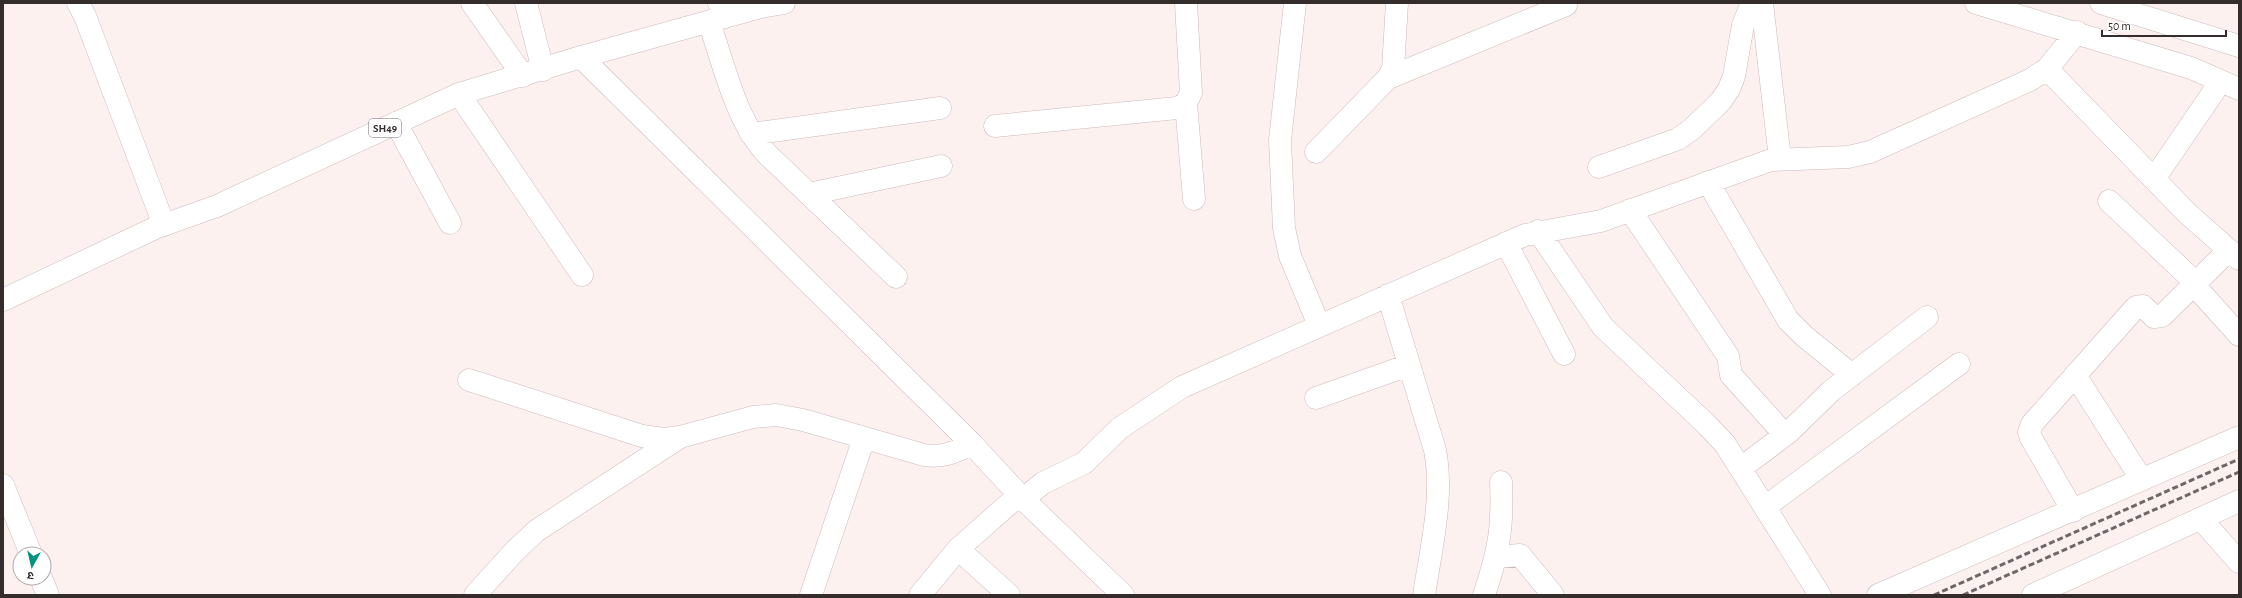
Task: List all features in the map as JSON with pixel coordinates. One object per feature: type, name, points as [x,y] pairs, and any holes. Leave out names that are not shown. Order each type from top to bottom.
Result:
[{"type":"street","points":[[78,3],[85,16],[164,225]]},
{"type":"street","points":[[472,3],[533,73]]},
{"type":"street","points":[[526,3],[533,73]]},
{"type":"street","name":"SH49","points":[[5,301],[164,225],[217,206],[459,94],[533,73],[717,14],[784,3]]},
{"type":"street","points":[[1186,3],[1191,93],[1186,103],[1194,199]]},
{"type":"street","points":[[1295,3],[1280,140],[1284,228],[1290,256],[1319,325]]},
{"type":"street","points":[[1316,152],[1388,78],[1393,69],[1395,58],[1397,3]]},
{"type":"street","points":[[1599,167],[1678,139],[1692,129],[1721,101],[1730,89],[1734,76],[1743,24],[1752,3]]},
{"type":"street","points":[[1762,3],[1780,159]]},
{"type":"street","points":[[1976,3],[2077,32],[2191,68],[2230,85],[2154,179]]},
{"type":"street","points":[[2101,3],[2239,46]]},
{"type":"street","points":[[1388,78],[1566,5]]},
{"type":"street","points":[[717,14],[741,113],[751,134],[762,148],[896,277]]},
{"type":"street","points":[[920,595],[958,549],[1021,497],[1043,483],[1084,463],[1120,428],[1182,387],[1506,243],[1538,231],[1584,226],[1759,163],[1780,159],[1859,156],[2013,88],[2046,69],[2077,32]]},
{"type":"street","points":[[581,57],[972,444],[1021,497],[1123,595]]},
{"type":"street","points":[[2046,69],[2187,213],[2234,255],[2195,284],[2162,316],[2154,317],[2143,306],[2136,307],[2032,424],[2029,432],[2073,511]]},
{"type":"street","points":[[459,94],[582,274]]},
{"type":"street","points":[[995,126],[1177,108],[1186,103]]},
{"type":"street","points":[[751,134],[940,108]]},
{"type":"street","points":[[396,123],[450,223]]},
{"type":"street","points":[[809,194],[941,166]]},
{"type":"street","points":[[1708,182],[1788,320],[1804,336],[1852,374]]},
{"type":"street","points":[[2109,201],[2195,284],[2239,335]]},
{"type":"street","points":[[1630,210],[1728,356],[1731,375],[1785,435]]},
{"type":"street","points":[[1538,231],[1603,327],[1726,444],[1820,595]]},
{"type":"street","points":[[1506,243],[1564,354]]},
{"type":"street","points":[[1388,295],[1435,450],[1439,472],[1438,499],[1424,595]]},
{"type":"street","points":[[1741,468],[1785,435],[1831,391],[1927,317]]},
{"type":"street","points":[[1766,507],[1959,364]]},
{"type":"street","points":[[1316,398],[1409,365]]},
{"type":"street","points":[[2075,375],[2142,480]]},
{"type":"street","points":[[469,380],[642,436],[664,439],[753,417],[776,415],[804,420],[924,455],[937,457],[950,454],[972,444]]},
{"type":"street","points":[[475,595],[514,552],[536,532],[680,436]]},
{"type":"street","points":[[1878,595],[2073,511],[2239,437]]},
{"type":"street","points":[[811,595],[864,438]]},
{"type":"street","points":[[1484,595],[1497,557],[1503,517],[1501,482]]},
{"type":"street","points":[[3,485],[28,546]]},
{"type":"street","points":[[2032,595],[2239,501]]},
{"type":"street","points":[[2201,518],[2239,562]]},
{"type":"street","points":[[958,549],[1009,595]]},
{"type":"street","points":[[1497,557],[1520,555],[1553,595]]},
{"type":"railway","points":[[1934,595],[2239,459]]},
{"type":"railway","points":[[1963,595],[2239,472]]}]
